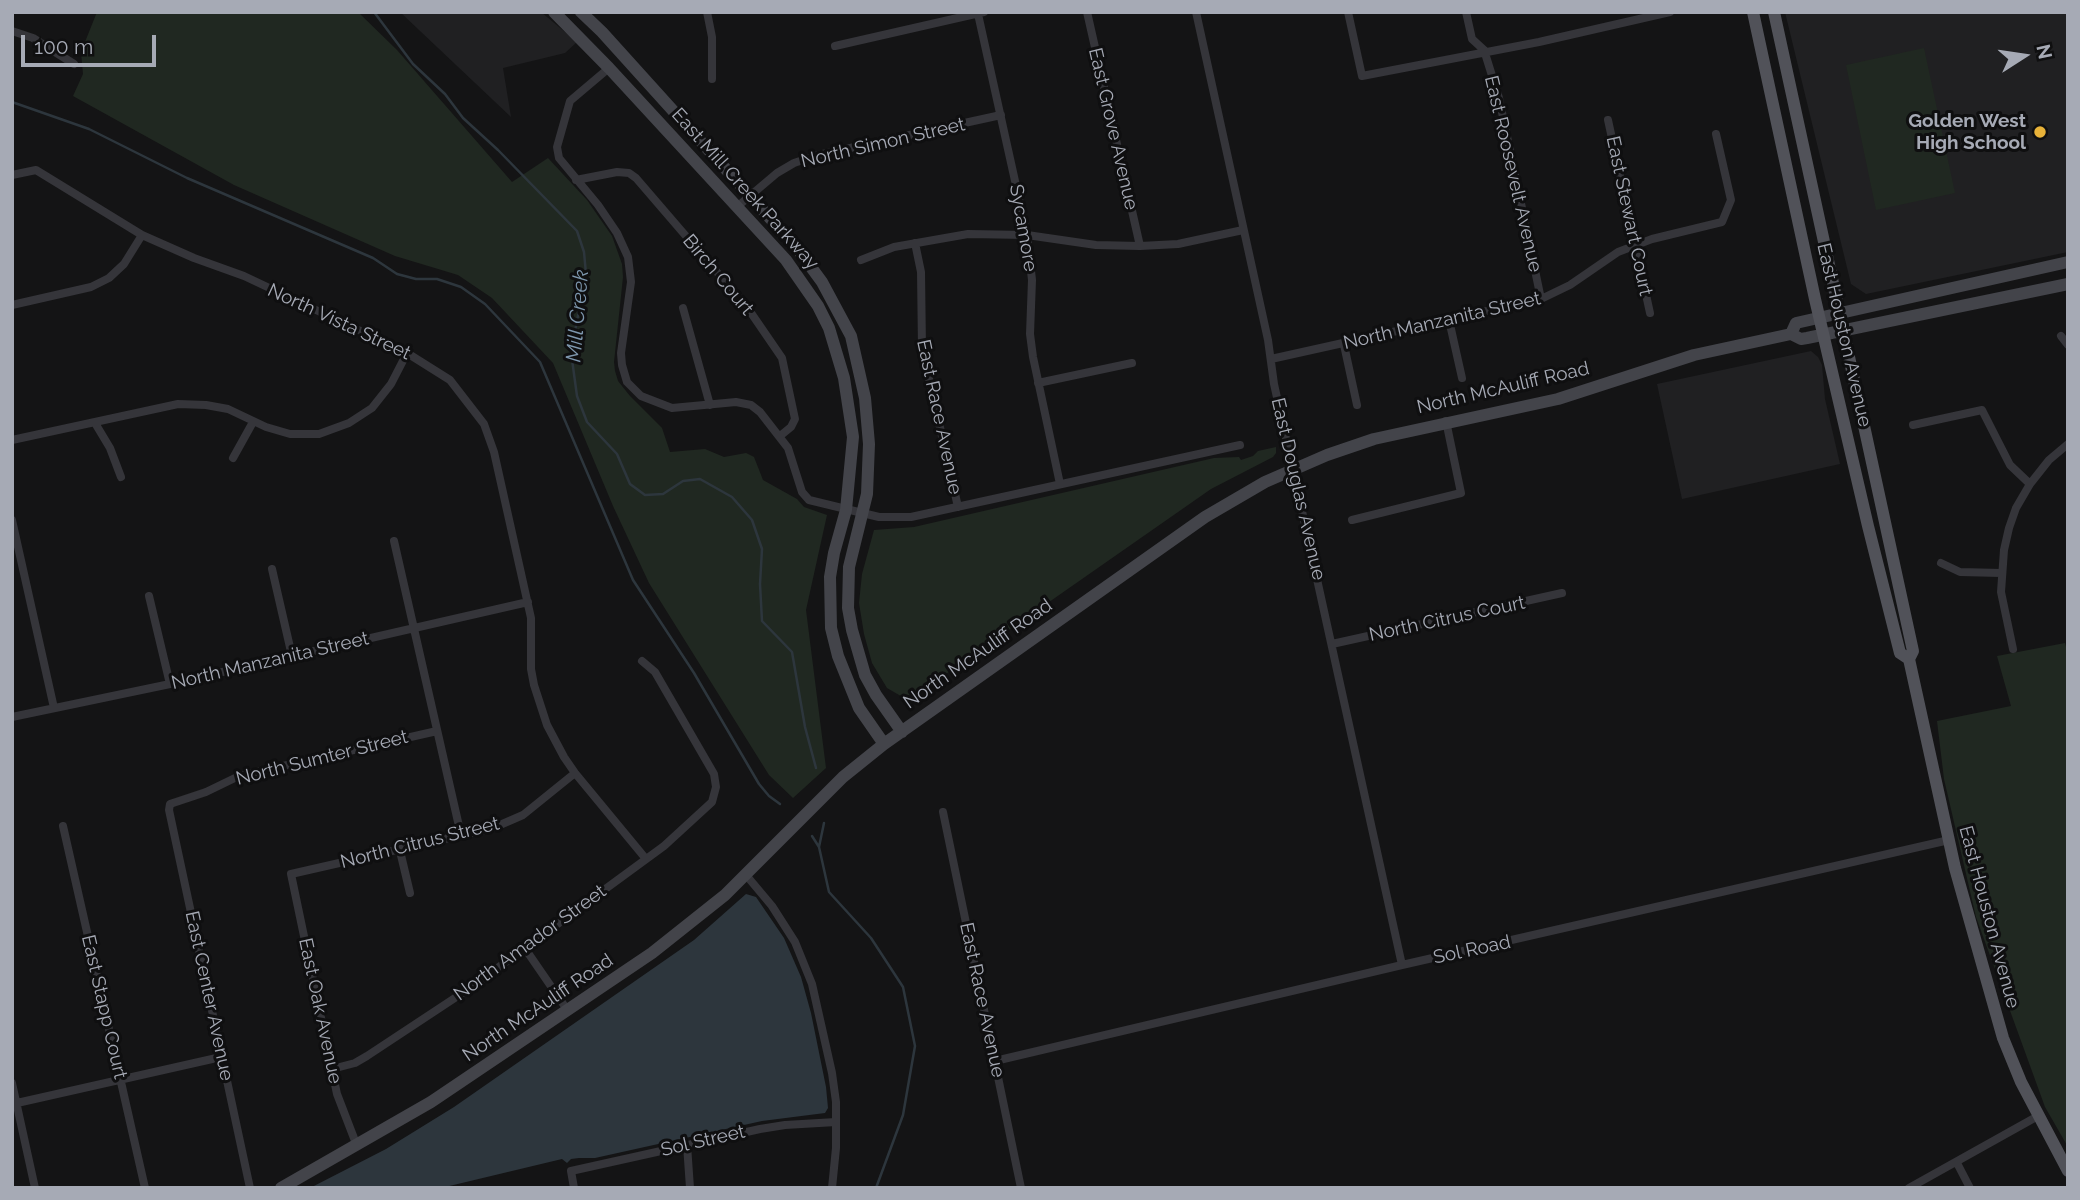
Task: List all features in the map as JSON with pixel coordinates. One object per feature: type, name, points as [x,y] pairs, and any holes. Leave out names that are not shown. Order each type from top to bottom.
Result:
[{"type":"main road","name":"East Houston Avenue","points":[[1753,12],[1820,317],[1900,653],[1909,659]]},
{"type":"main road","name":"East Houston Avenue","points":[[1774,12],[1913,651],[1909,659],[1949,840],[1997,1020],[2017,1073],[2068,1171]]},
{"type":"street","name":"East Mill Creek Parkway","points":[[554,12],[738,206],[786,260],[818,306],[839,354],[853,438],[846,510],[830,577],[831,628],[838,656],[859,708],[884,744]]},
{"type":"street","name":"East Mill Creek Parkway","points":[[582,12],[797,248],[838,307],[858,362],[868,421],[867,494],[849,567],[848,608],[866,675],[876,695],[902,732]]},
{"type":"street","points":[[707,12],[712,37],[712,79]]},
{"type":"street","name":"East Grove Avenue","points":[[1087,12],[1140,246]]},
{"type":"street","name":"East Douglas Avenue","points":[[1196,12],[1271,359],[1274,384],[1402,965]]},
{"type":"street","points":[[1348,12],[1362,76],[1484,50],[1539,42],[1670,12]]},
{"type":"street","name":"East Roosevelt Avenue","points":[[1466,12],[1472,39],[1484,50],[1499,98],[1541,299]]},
{"type":"street","points":[[835,46],[981,13]]},
{"type":"street","name":"Sycamore","points":[[981,13],[1027,235],[1032,280],[1030,334],[1060,484]]},
{"type":"street","points":[[12,31],[33,38],[59,52],[74,64]]},
{"type":"street","points":[[610,68],[570,101],[557,147],[559,158],[598,205],[617,233],[628,257],[631,282],[621,353],[627,382],[641,396],[672,408],[736,402],[751,405],[789,448],[805,496],[818,503],[896,519],[958,508],[1240,445]]},
{"type":"street","name":"North Simon Street","points":[[738,206],[777,173],[794,163],[818,155],[1001,115]]},
{"type":"street","name":"East Stewart Court","points":[[1608,120],[1650,313]]},
{"type":"street","name":"North Manzanita Street","points":[[1271,359],[1344,345],[1541,299],[1570,285],[1618,252],[1652,239],[1722,222],[1731,200],[1716,134]]},
{"type":"street","name":"North Vista Street","points":[[12,175],[36,170],[142,235],[244,276],[407,353],[450,380],[484,424],[494,452],[533,631],[531,669],[542,711],[556,743],[575,773],[646,859]]},
{"type":"street","name":"Birch Court","points":[[576,180],[617,172],[629,173],[636,178],[747,307],[782,358],[795,419],[791,427],[780,436]]},
{"type":"street","points":[[861,260],[915,243],[968,234],[1027,235],[1096,244],[1140,246],[1178,244],[1243,230]]},
{"type":"street","points":[[12,305],[91,287],[109,278],[124,264],[142,235]]},
{"type":"street","name":"East Race Avenue","points":[[915,243],[920,272],[922,348],[958,508]]},
{"type":"street","name":"North McAuliff Road","points":[[1791,334],[1796,323],[2068,262]]},
{"type":"street","name":"North McAuliff Road","points":[[281,1188],[357,1146],[474,1074],[689,925],[746,875],[844,778],[884,744],[1205,517],[1255,487],[1293,468],[1367,441],[1446,421],[1558,399],[1694,355],[1791,334],[1801,339],[2068,284]]},
{"type":"street","points":[[683,307],[710,405]]},
{"type":"street","points":[[1450,320],[1462,378]]},
{"type":"street","points":[[2061,336],[2068,345]]},
{"type":"street","points":[[1344,345],[1357,405]]},
{"type":"street","points":[[12,440],[178,404],[228,409],[253,422],[290,434],[319,434],[349,423],[372,408],[391,384],[407,353]]},
{"type":"street","points":[[1038,383],[1132,363]]},
{"type":"street","points":[[1913,425],[1982,410],[2010,465],[2030,484]]},
{"type":"street","points":[[1352,520],[1461,492],[1446,421]]},
{"type":"street","points":[[233,458],[253,422]]},
{"type":"street","points":[[94,423],[110,448],[121,477]]},
{"type":"street","points":[[2013,649],[2001,592],[2001,573],[2009,528],[2016,508],[2030,484],[2049,460],[2068,444]]},
{"type":"street","points":[[12,520],[54,708]]},
{"type":"street","points":[[394,541],[461,835]]},
{"type":"street","points":[[1941,563],[1960,572],[2001,573]]},
{"type":"street","points":[[272,569],[292,656]]},
{"type":"street","name":"North Citrus Court","points":[[1332,644],[1562,593]]},
{"type":"street","points":[[149,596],[170,684]]},
{"type":"street","name":"North Manzanita Street","points":[[12,717],[170,684],[527,601]]},
{"type":"street","name":"North Amador Street","points":[[332,1069],[355,1063],[377,1050],[472,986],[646,859],[712,802],[716,787],[714,774],[655,672],[642,661]]},
{"type":"street","name":"North Sumter Street","points":[[170,804],[206,792],[239,776],[437,731]]},
{"type":"street","name":"North Citrus Street","points":[[292,874],[494,828],[523,815],[575,773]]},
{"type":"street","name":"East Center Avenue","points":[[170,804],[169,810],[250,1188]]},
{"type":"street","name":"East Race Avenue","points":[[943,812],[1021,1188]]},
{"type":"street","name":"East Stapp Court","points":[[63,826],[145,1188]]},
{"type":"street","name":"Sol Road","points":[[995,1061],[1949,840]]},
{"type":"street","points":[[400,850],[410,893]]},
{"type":"street","name":"East Oak Avenue","points":[[292,874],[337,1094],[357,1146]]},
{"type":"street","points":[[746,875],[795,942],[819,1010],[832,1073],[836,1122],[832,1188]]},
{"type":"street","points":[[524,947],[568,1011]]},
{"type":"street","points":[[17,1103],[221,1057]]},
{"type":"street","points":[[12,1083],[35,1188]]},
{"type":"street","points":[[1909,1188],[2038,1116]]},
{"type":"street","name":"Sol Street","points":[[574,1188],[571,1171],[785,1125],[836,1122]]},
{"type":"street","points":[[687,1145],[690,1188]]},
{"type":"street","points":[[1957,1163],[1970,1188]]},
{"type":"shaded area","points":[[97,12],[358,12],[397,50],[512,182],[548,158],[587,200],[612,236],[622,264],[623,277],[615,371],[618,381],[630,396],[662,428],[670,452],[705,449],[724,457],[746,453],[754,457],[763,480],[797,499],[804,507],[827,515],[806,610],[826,768],[793,798],[769,775],[649,583],[613,506],[553,363],[492,298],[458,275],[395,256],[234,185],[73,96],[83,74],[81,52]]},
{"type":"shaded area","points":[[400,12],[541,12],[577,42],[565,53],[503,68],[511,117]]},
{"type":"shaded area","points":[[1785,12],[2068,12],[2068,252],[1866,294],[1851,284]]},
{"type":"shaded area","points":[[1924,48],[1955,193],[1876,210],[1846,65]]},
{"type":"shaded area","points":[[1811,351],[1822,365],[1825,399],[1840,464],[1682,499],[1657,384]]},
{"type":"shaded area","points":[[1276,447],[1273,457],[1211,489],[913,697],[906,699],[887,688],[872,663],[859,603],[862,574],[874,530],[914,527],[1214,458],[1239,457],[1241,460],[1258,451]]},
{"type":"shaded area","points":[[2065,643],[2068,654],[2068,1147],[2045,1107],[1976,917],[1944,779],[1937,721],[2011,706],[1997,656]]},
{"type":"shaded area","points":[[746,894],[756,897],[784,938],[801,977],[826,1087],[828,1108],[825,1113],[762,1121],[595,1158],[571,1159],[567,1163],[562,1159],[441,1188],[310,1188],[386,1149],[454,1107],[694,940]]},
{"type":"waterway","name":"Mill Creek","points":[[374,12],[413,64],[445,94],[463,118],[577,231],[584,252],[586,274],[571,352],[577,396],[587,422],[617,454],[630,484],[645,495],[663,494],[683,481],[700,479],[732,497],[752,520],[762,549],[762,621],[792,652],[805,727],[816,768]]},
{"type":"waterway","points":[[12,102],[89,129],[187,178],[373,258],[397,274],[416,279],[437,279],[461,287],[485,304],[540,362],[633,580],[694,673],[759,784],[780,804]]},
{"type":"waterway","name":"Mill Creek","points":[[824,823],[819,847],[829,892],[871,938],[903,987],[915,1046],[903,1115],[876,1188]]},
{"type":"waterway","points":[[812,836],[819,847]]},
{"type":"place","name":"Golden West High School","points":[[2040,132]]}]
